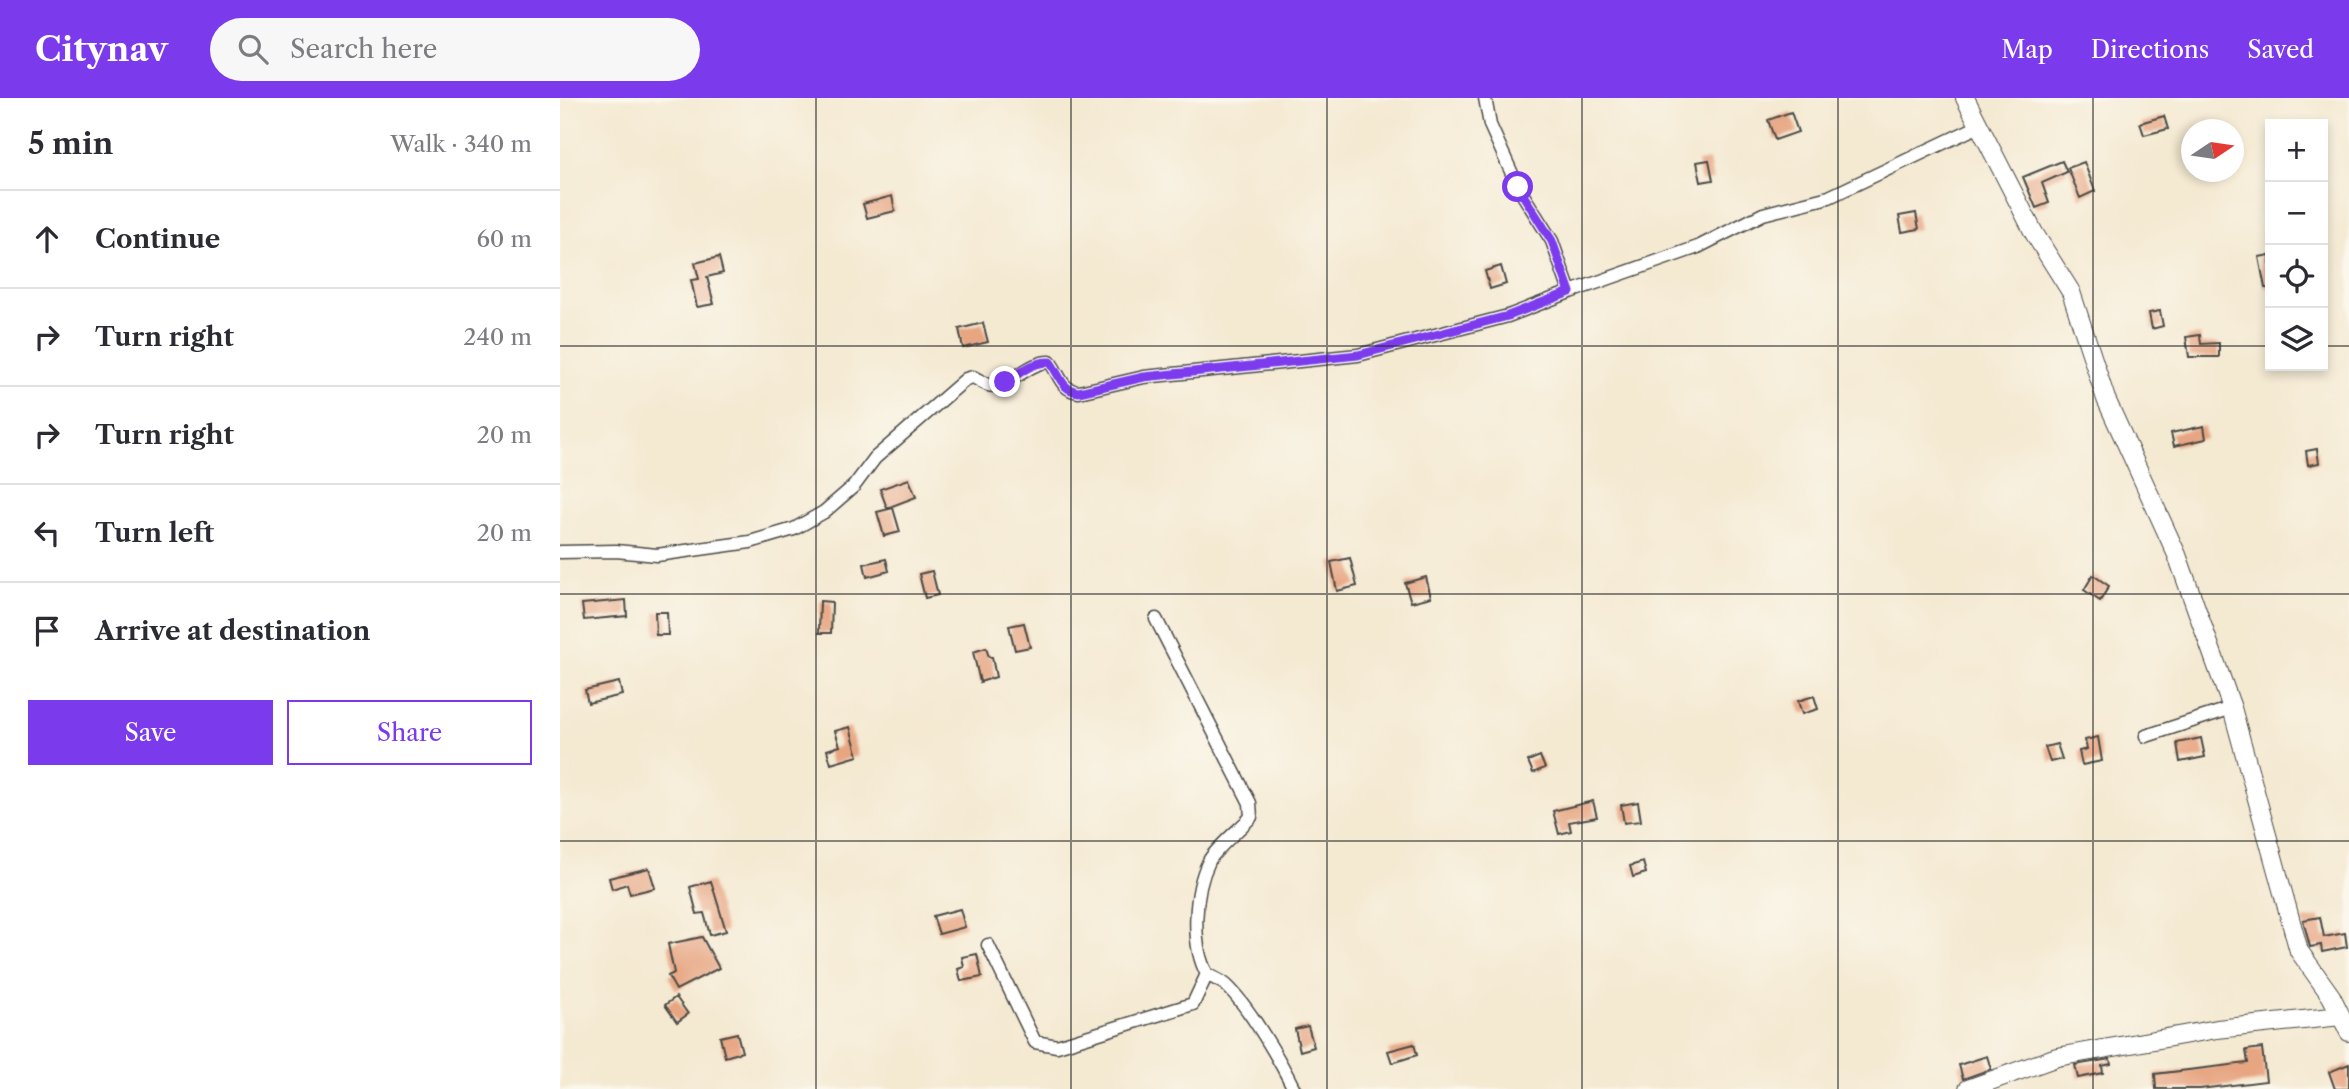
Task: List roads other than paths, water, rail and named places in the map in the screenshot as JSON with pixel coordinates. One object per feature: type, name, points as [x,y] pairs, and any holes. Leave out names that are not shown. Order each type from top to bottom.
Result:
[{"type":"street","points":[[1485,98],[1490,124],[1518,187],[1552,241],[1570,292]]},
{"type":"street","points":[[1965,98],[2034,233],[2071,292],[2106,400],[2177,555],[2232,708],[2299,951],[2331,996],[2345,1024],[2217,1029],[2057,1057],[1968,1089]]},
{"type":"street","points":[[560,551],[616,551],[657,555],[750,542],[794,529],[824,512],[854,486],[875,458],[966,379],[973,377],[989,386],[997,385],[1024,370],[1050,362],[1062,384],[1070,391],[1079,392],[1144,377],[1358,355],[1508,316],[1698,247],[1763,214],[1829,197],[1979,126]]},
{"type":"street","points":[[1156,619],[1250,803],[1251,817],[1209,860],[1196,904],[1200,962],[1207,974],[1225,984],[1245,1007],[1287,1073],[1294,1089]]},
{"type":"street","points":[[2146,736],[2232,708]]},
{"type":"street","points":[[988,945],[1035,1042],[1057,1046],[1193,1004],[1207,974]]}]
